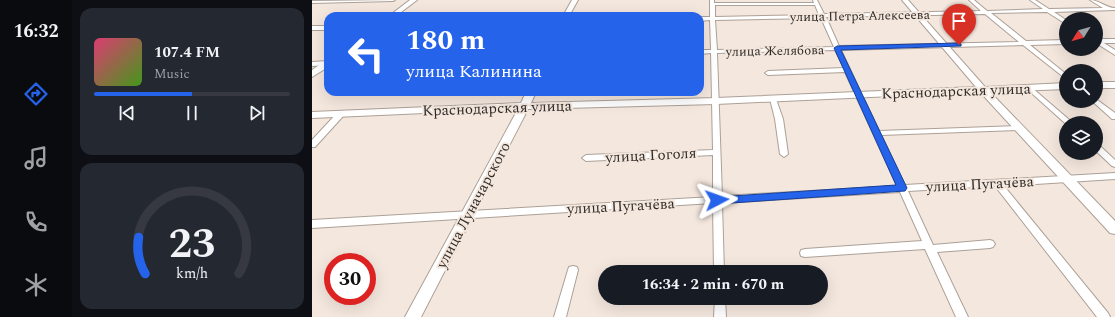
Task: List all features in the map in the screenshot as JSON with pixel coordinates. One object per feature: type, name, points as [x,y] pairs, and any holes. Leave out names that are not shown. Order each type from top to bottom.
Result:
[{"type":"main road","points":[[398,12],[414,0]]},
{"type":"main road","points":[[568,12],[575,0]]},
{"type":"main road","points":[[905,0],[946,45],[983,90],[1115,229]]},
{"type":"main road","points":[[312,74],[324,66]]},
{"type":"main road","points":[[1103,85],[1115,85]]},
{"type":"main road","name":"Краснодарская улица","points":[[312,115],[524,106],[773,99],[1059,86]]},
{"type":"main road","name":"улица Луначарского","points":[[413,317],[529,96]]},
{"type":"street","points":[[312,1],[393,0]]},
{"type":"street","points":[[971,0],[1059,71]]},
{"type":"street","points":[[1032,0],[1059,17]]},
{"type":"street","points":[[1092,0],[1115,13]]},
{"type":"street","name":"улица Гоголя","points":[[719,265],[716,101],[712,2],[816,2]]},
{"type":"street","points":[[816,2],[962,317]]},
{"type":"street","name":"улица Петра Алексеева","points":[[704,19],[1115,9]]},
{"type":"street","points":[[312,28],[324,28]]},
{"type":"street","points":[[1103,42],[1115,41]]},
{"type":"street","name":"улица Желябова","points":[[704,52],[1059,42]]},
{"type":"street","points":[[1103,46],[1115,53]]},
{"type":"street","points":[[312,64],[324,63]]},
{"type":"street","points":[[768,73],[847,70]]},
{"type":"street","points":[[1029,88],[1061,116]]},
{"type":"street","points":[[773,99],[780,119],[784,154]]},
{"type":"street","points":[[1103,107],[1115,117]]},
{"type":"street","points":[[312,145],[341,114]]},
{"type":"street","points":[[876,133],[1018,128]]},
{"type":"street","name":"улица Гоголя","points":[[586,158],[717,152]]},
{"type":"street","points":[[1103,153],[1115,164]]},
{"type":"street","name":"улица Пугачёва","points":[[314,227],[902,188],[1115,176]]},
{"type":"street","points":[[997,183],[1104,317]]},
{"type":"street","points":[[805,253],[990,244]]},
{"type":"street","points":[[560,317],[573,270]]},
{"type":"street","points":[[720,305],[720,317]]},
{"type":"route","points":[[717,200],[902,188],[837,48],[959,45]]}]
